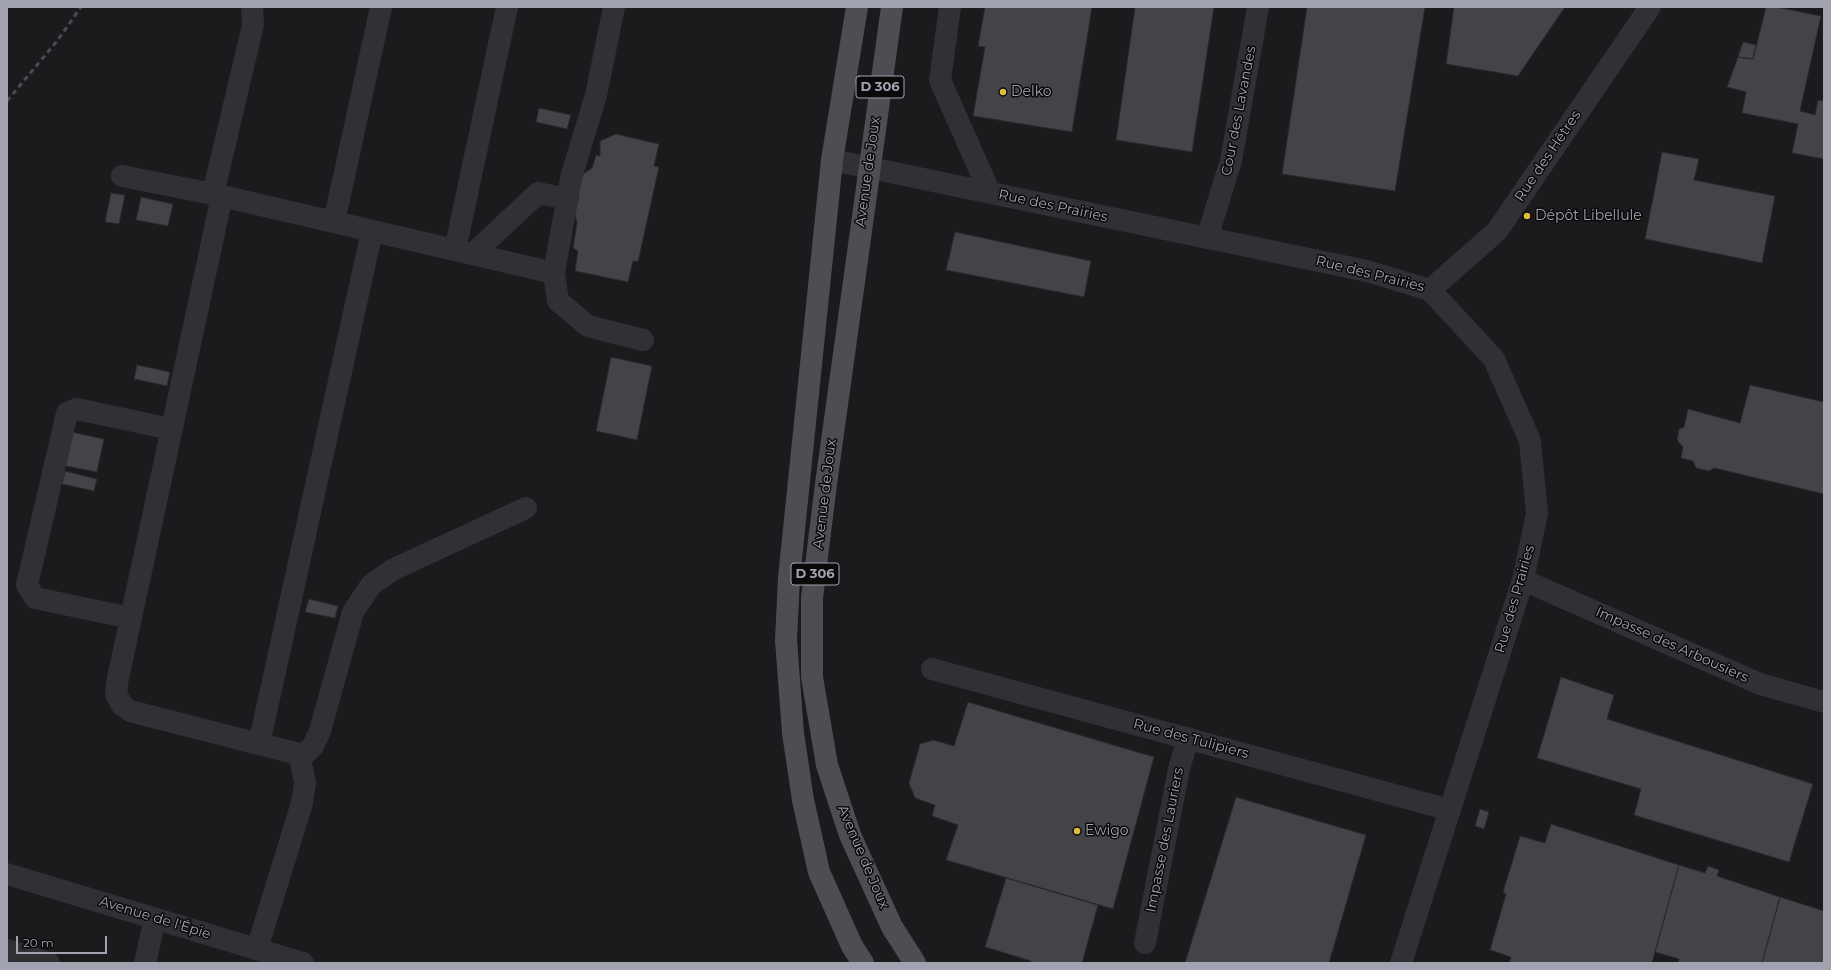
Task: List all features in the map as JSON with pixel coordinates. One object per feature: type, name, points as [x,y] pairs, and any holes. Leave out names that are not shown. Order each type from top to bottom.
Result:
[{"type":"main road","name":"Avenue de Joux","points":[[857,7],[832,160],[789,578],[786,640],[793,733],[803,800],[819,872],[852,946],[863,963]]},
{"type":"main road","name":"Avenue de Joux","points":[[892,7],[826,484],[812,598],[812,677],[827,765],[850,835],[892,927],[915,963]]},
{"type":"street","points":[[252,7],[253,25],[172,429],[117,683],[116,694],[122,705],[130,711],[259,744],[299,754],[307,752],[313,746],[320,731],[353,612],[371,585],[392,570],[526,508]]},
{"type":"street","points":[[334,222],[381,7]]},
{"type":"street","points":[[464,252],[507,7]]},
{"type":"street","points":[[614,7],[596,95],[571,178],[554,273],[558,301],[588,326],[643,340]]},
{"type":"street","points":[[950,7],[940,80],[990,193]]},
{"type":"street","name":"Cour des Lavandes","points":[[1207,238],[1231,162],[1258,7]]},
{"type":"street","name":"Rue des Hêtres","points":[[1430,290],[1497,231],[1650,7]]},
{"type":"street","name":"Rue des Prairies","points":[[832,160],[1368,271],[1430,290],[1494,359],[1530,441],[1537,513],[1523,580],[1401,963]]},
{"type":"street","points":[[122,176],[218,194],[554,273]]},
{"type":"street","points":[[464,252],[538,193],[568,199]]},
{"type":"street","points":[[259,744],[372,231]]},
{"type":"street","points":[[131,618],[35,598],[27,585],[67,413],[77,409],[172,429]]},
{"type":"street","name":"Impasse des Arbousiers","points":[[1523,580],[1760,684],[1824,702]]},
{"type":"street","name":"Rue des Tulipiers","points":[[932,669],[1450,810]]},
{"type":"street","name":"Impasse des Lauriers","points":[[1144,942],[1179,769],[1188,738]]},
{"type":"street","points":[[257,949],[302,803],[305,782],[299,754]]},
{"type":"street","name":"Avenue de l'Épie","points":[[7,874],[303,963]]},
{"type":"street","points":[[144,963],[155,919]]},
{"type":"street","points":[[7,950],[49,963]]},
{"type":"shaded area","points":[[7,7],[1824,7],[1824,963],[7,963]]},
{"type":"building","points":[[985,7],[1092,7],[1072,132],[973,116],[985,47],[978,46]]},
{"type":"building","points":[[1135,7],[1214,7],[1192,152],[1116,140]]},
{"type":"building","points":[[1307,7],[1425,7],[1395,191],[1282,174]]},
{"type":"building","points":[[1454,7],[1565,7],[1518,76],[1446,64]]},
{"type":"building","points":[[1766,7],[1776,7],[1821,16],[1800,111],[1815,115],[1818,100],[1824,101],[1824,159],[1792,153],[1798,124],[1742,113],[1746,92],[1727,87],[1738,57],[1753,59]]},
{"type":"building","points":[[1743,42],[1756,45],[1753,59],[1738,57]]},
{"type":"building","points":[[539,108],[571,115],[567,129],[536,122]]},
{"type":"building","points":[[616,134],[659,144],[654,166],[659,167],[638,262],[633,261],[628,282],[575,271],[578,251],[573,248],[577,223],[574,211],[576,192],[583,174],[592,168],[596,155],[600,156],[600,141]]},
{"type":"building","points":[[1662,152],[1699,159],[1694,180],[1775,196],[1762,263],[1645,239]]},
{"type":"building","points":[[111,193],[125,195],[119,224],[105,222]]},
{"type":"building","points":[[141,197],[173,204],[168,226],[136,220]]},
{"type":"building","points":[[955,232],[1091,261],[1084,297],[946,270]]},
{"type":"building","points":[[611,357],[652,366],[637,440],[596,431]]},
{"type":"building","points":[[137,365],[170,372],[167,386],[134,379]]},
{"type":"building","points":[[1750,385],[1824,402],[1824,494],[1714,468],[1709,471],[1696,468],[1693,461],[1681,458],[1683,447],[1677,440],[1679,429],[1684,427],[1688,409],[1740,423]]},
{"type":"building","points":[[67,431],[104,439],[97,472],[60,465]]},
{"type":"building","points":[[65,471],[97,479],[94,491],[62,484]]},
{"type":"building","points":[[309,599],[338,606],[335,618],[305,612]]},
{"type":"building","points":[[1561,677],[1614,695],[1607,719],[1813,784],[1789,862],[1634,815],[1641,789],[1537,758]]},
{"type":"building","points":[[968,702],[1154,757],[1113,909],[946,860],[958,825],[932,816],[935,805],[915,798],[909,783],[920,744],[933,740],[954,746]]},
{"type":"building","points":[[1236,797],[1366,835],[1329,963],[1185,963]]},
{"type":"building","points":[[1480,809],[1489,812],[1484,829],[1475,826]]},
{"type":"building","points":[[1551,824],[1679,865],[1652,963],[1509,963],[1511,957],[1490,950],[1506,894],[1503,892],[1520,836],[1545,843]]},
{"type":"building","points":[[1679,865],[1705,873],[1708,866],[1719,870],[1717,876],[1780,897],[1762,963],[1678,963],[1679,959],[1655,952]]},
{"type":"building","points":[[1006,878],[1098,905],[1082,963],[1030,963],[1031,961],[985,947]]},
{"type":"building","points":[[1780,897],[1824,911],[1824,963],[1762,963]]},
{"type":"railway","points":[[7,101],[57,41],[81,7]]},
{"type":"place","name":"Delko","points":[[1003,92]]},
{"type":"place","name":"Dépôt Libellule","points":[[1527,216]]},
{"type":"place","name":"Ewigo","points":[[1077,831]]}]
